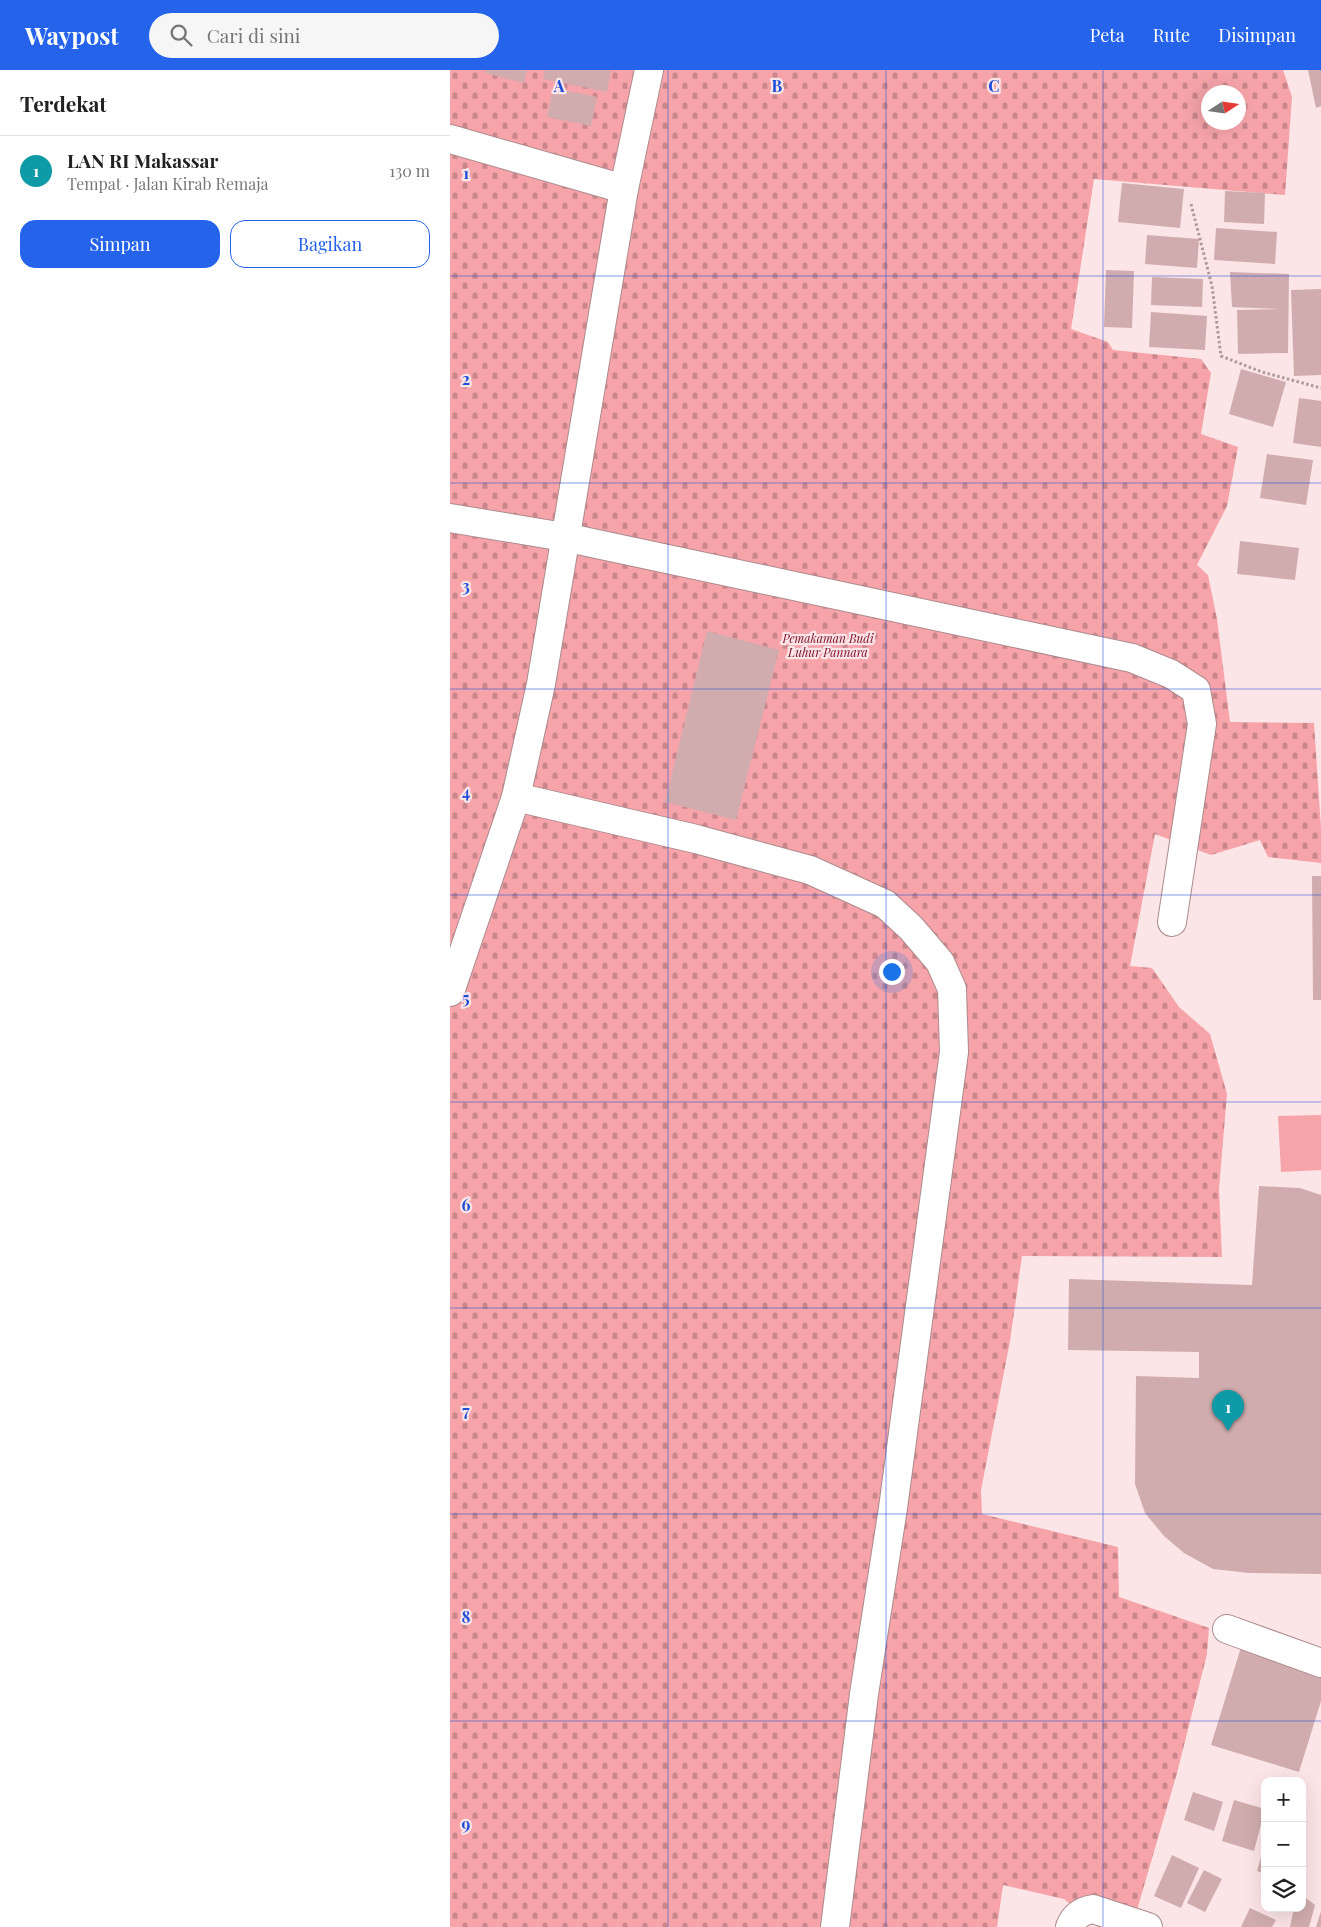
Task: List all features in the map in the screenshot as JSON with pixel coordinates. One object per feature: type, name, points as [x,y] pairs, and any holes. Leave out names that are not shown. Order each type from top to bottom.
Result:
[{"type":"street","points":[[450,992],[516,797],[542,684],[564,537],[624,188],[649,70]]},
{"type":"street","points":[[450,140],[624,188]]},
{"type":"street","points":[[450,518],[564,537],[1132,658],[1172,674],[1196,690],[1202,724],[1172,922]]},
{"type":"street","points":[[516,797],[696,839],[810,870],[885,904],[911,928],[940,962],[952,989],[954,1052],[893,1508],[864,1694],[835,1927]]},
{"type":"street","points":[[1226,1629],[1321,1663]]},
{"type":"street","points":[[1070,1927],[1073,1919],[1084,1911],[1093,1909],[1148,1927]]},
{"type":"path","points":[[1191,204],[1212,286],[1221,356],[1262,372],[1321,388]]},
{"type":"green space","name":"Pemakaman Budi Luhur Pannara","points":[[450,70],[1283,70],[1292,97],[1285,195],[1094,179],[1071,329],[1108,342],[1113,350],[1201,359],[1211,373],[1201,434],[1238,447],[1227,506],[1197,565],[1208,575],[1217,619],[1230,722],[1314,723],[1321,828],[1321,863],[1268,857],[1260,840],[1211,855],[1155,834],[1130,966],[1152,968],[1179,1007],[1210,1034],[1227,1094],[1219,1189],[1222,1257],[1022,1256],[1010,1341],[981,1490],[982,1514],[1118,1547],[1119,1597],[1209,1628],[1207,1654],[1177,1773],[1132,1927],[1098,1927],[1064,1899],[1003,1885],[997,1927],[450,1927]]},
{"type":"green space","points":[[1321,1115],[1321,1170],[1281,1172],[1278,1116]]},
{"type":"building","points":[[486,70],[527,70],[524,83],[485,73]]},
{"type":"building","points":[[545,70],[611,70],[607,92],[543,79]]},
{"type":"building","points":[[1308,70],[1321,70],[1321,106],[1316,108]]},
{"type":"building","points":[[553,88],[597,97],[591,126],[547,117]]},
{"type":"building","points":[[1122,183],[1184,189],[1180,228],[1118,222]]},
{"type":"building","points":[[1225,191],[1265,193],[1264,224],[1224,222]]},
{"type":"building","points":[[1216,228],[1277,232],[1275,264],[1214,260]]},
{"type":"building","points":[[1147,235],[1199,239],[1197,268],[1145,264]]},
{"type":"building","points":[[1106,270],[1134,271],[1132,328],[1104,327]]},
{"type":"building","points":[[1230,272],[1289,274],[1288,353],[1238,354],[1237,310],[1279,309],[1232,307]]},
{"type":"building","points":[[1152,277],[1203,279],[1202,307],[1151,305]]},
{"type":"building","points":[[1321,289],[1321,375],[1294,376],[1291,290]]},
{"type":"building","points":[[1151,312],[1207,316],[1205,350],[1149,347]]},
{"type":"building","points":[[1241,369],[1286,382],[1273,427],[1229,414]]},
{"type":"building","points":[[1299,398],[1321,401],[1321,447],[1293,443]]},
{"type":"building","points":[[1267,454],[1313,460],[1306,505],[1260,498]]},
{"type":"building","points":[[1240,541],[1299,548],[1295,580],[1237,574]]},
{"type":"building","points":[[707,631],[779,650],[736,820],[665,802]]},
{"type":"building","points":[[1312,876],[1321,876],[1321,1000],[1313,1000]]},
{"type":"building","points":[[1259,1186],[1300,1188],[1321,1195],[1321,1574],[1249,1573],[1213,1569],[1184,1553],[1164,1536],[1145,1513],[1135,1484],[1136,1376],[1199,1378],[1199,1352],[1068,1350],[1069,1279],[1252,1285]]},
{"type":"building","points":[[1242,1644],[1321,1668],[1321,1701],[1299,1772],[1211,1745]]},
{"type":"building","points":[[1193,1792],[1223,1802],[1214,1831],[1184,1820]]},
{"type":"building","points":[[1234,1800],[1261,1808],[1261,1824],[1254,1851],[1222,1841]]},
{"type":"building","points":[[1172,1855],[1199,1868],[1181,1908],[1154,1896]]},
{"type":"building","points":[[1261,1857],[1261,1872],[1257,1871]]},
{"type":"building","points":[[1204,1870],[1222,1879],[1205,1912],[1187,1903]]},
{"type":"building","points":[[1306,1898],[1315,1905],[1309,1927],[1290,1927],[1293,1912],[1306,1912]]},
{"type":"building","points":[[1250,1908],[1276,1920],[1272,1927],[1241,1927]]},
{"type":"building","points":[[1321,1911],[1321,1927],[1316,1927]]},
{"type":"place","name":"LAN RI Makassar","points":[[1228,1431]]}]
